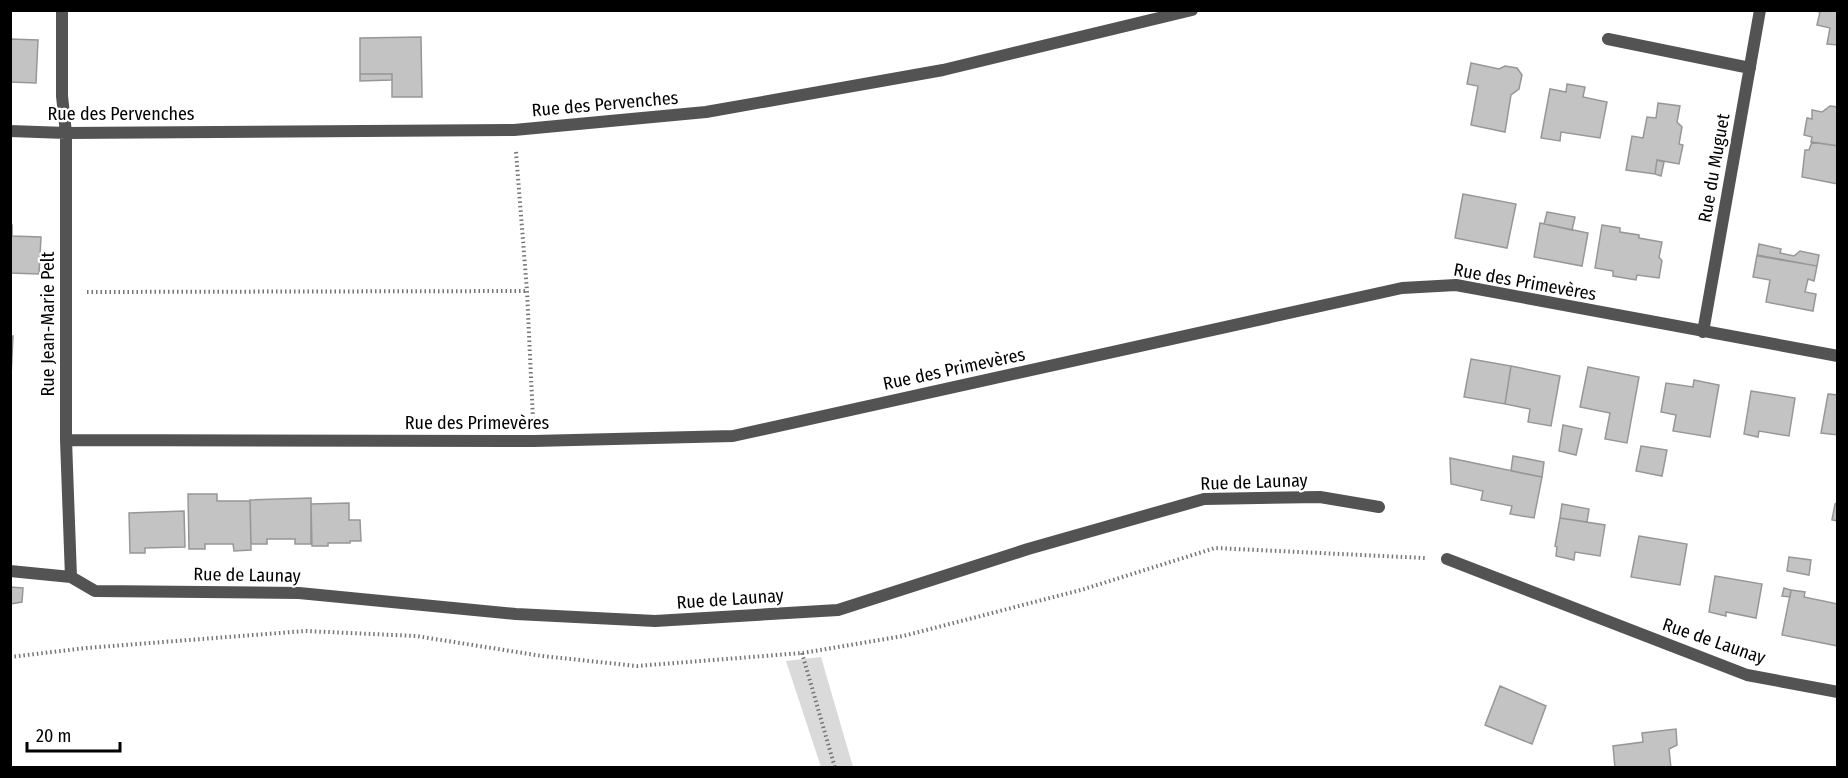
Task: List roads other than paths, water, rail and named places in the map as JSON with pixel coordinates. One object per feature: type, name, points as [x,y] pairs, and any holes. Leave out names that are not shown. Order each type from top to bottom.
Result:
[{"type":"street","name":"Rue Jean-Marie Pelt","points":[[62,10],[62,96],[66,133],[66,440],[71,577]]},
{"type":"street","name":"Rue des Pervenches","points":[[10,131],[66,133],[514,130],[706,112],[943,70],[1192,10]]},
{"type":"street","name":"Rue du Muguet","points":[[1703,332],[1760,10]]},
{"type":"street","points":[[1608,39],[1750,68]]},
{"type":"street","name":"Rue des Primevères","points":[[66,440],[534,441],[733,436],[1402,288],[1456,285],[1838,356]]},
{"type":"street","name":"Rue de Launay","points":[[71,577],[95,591],[299,593],[516,614],[654,621],[838,610],[1028,549],[1204,499],[1320,497],[1379,507]]},
{"type":"street","name":"Rue de Launay","points":[[1447,559],[1747,675],[1838,692]]},
{"type":"street","points":[[10,571],[71,577]]}]
